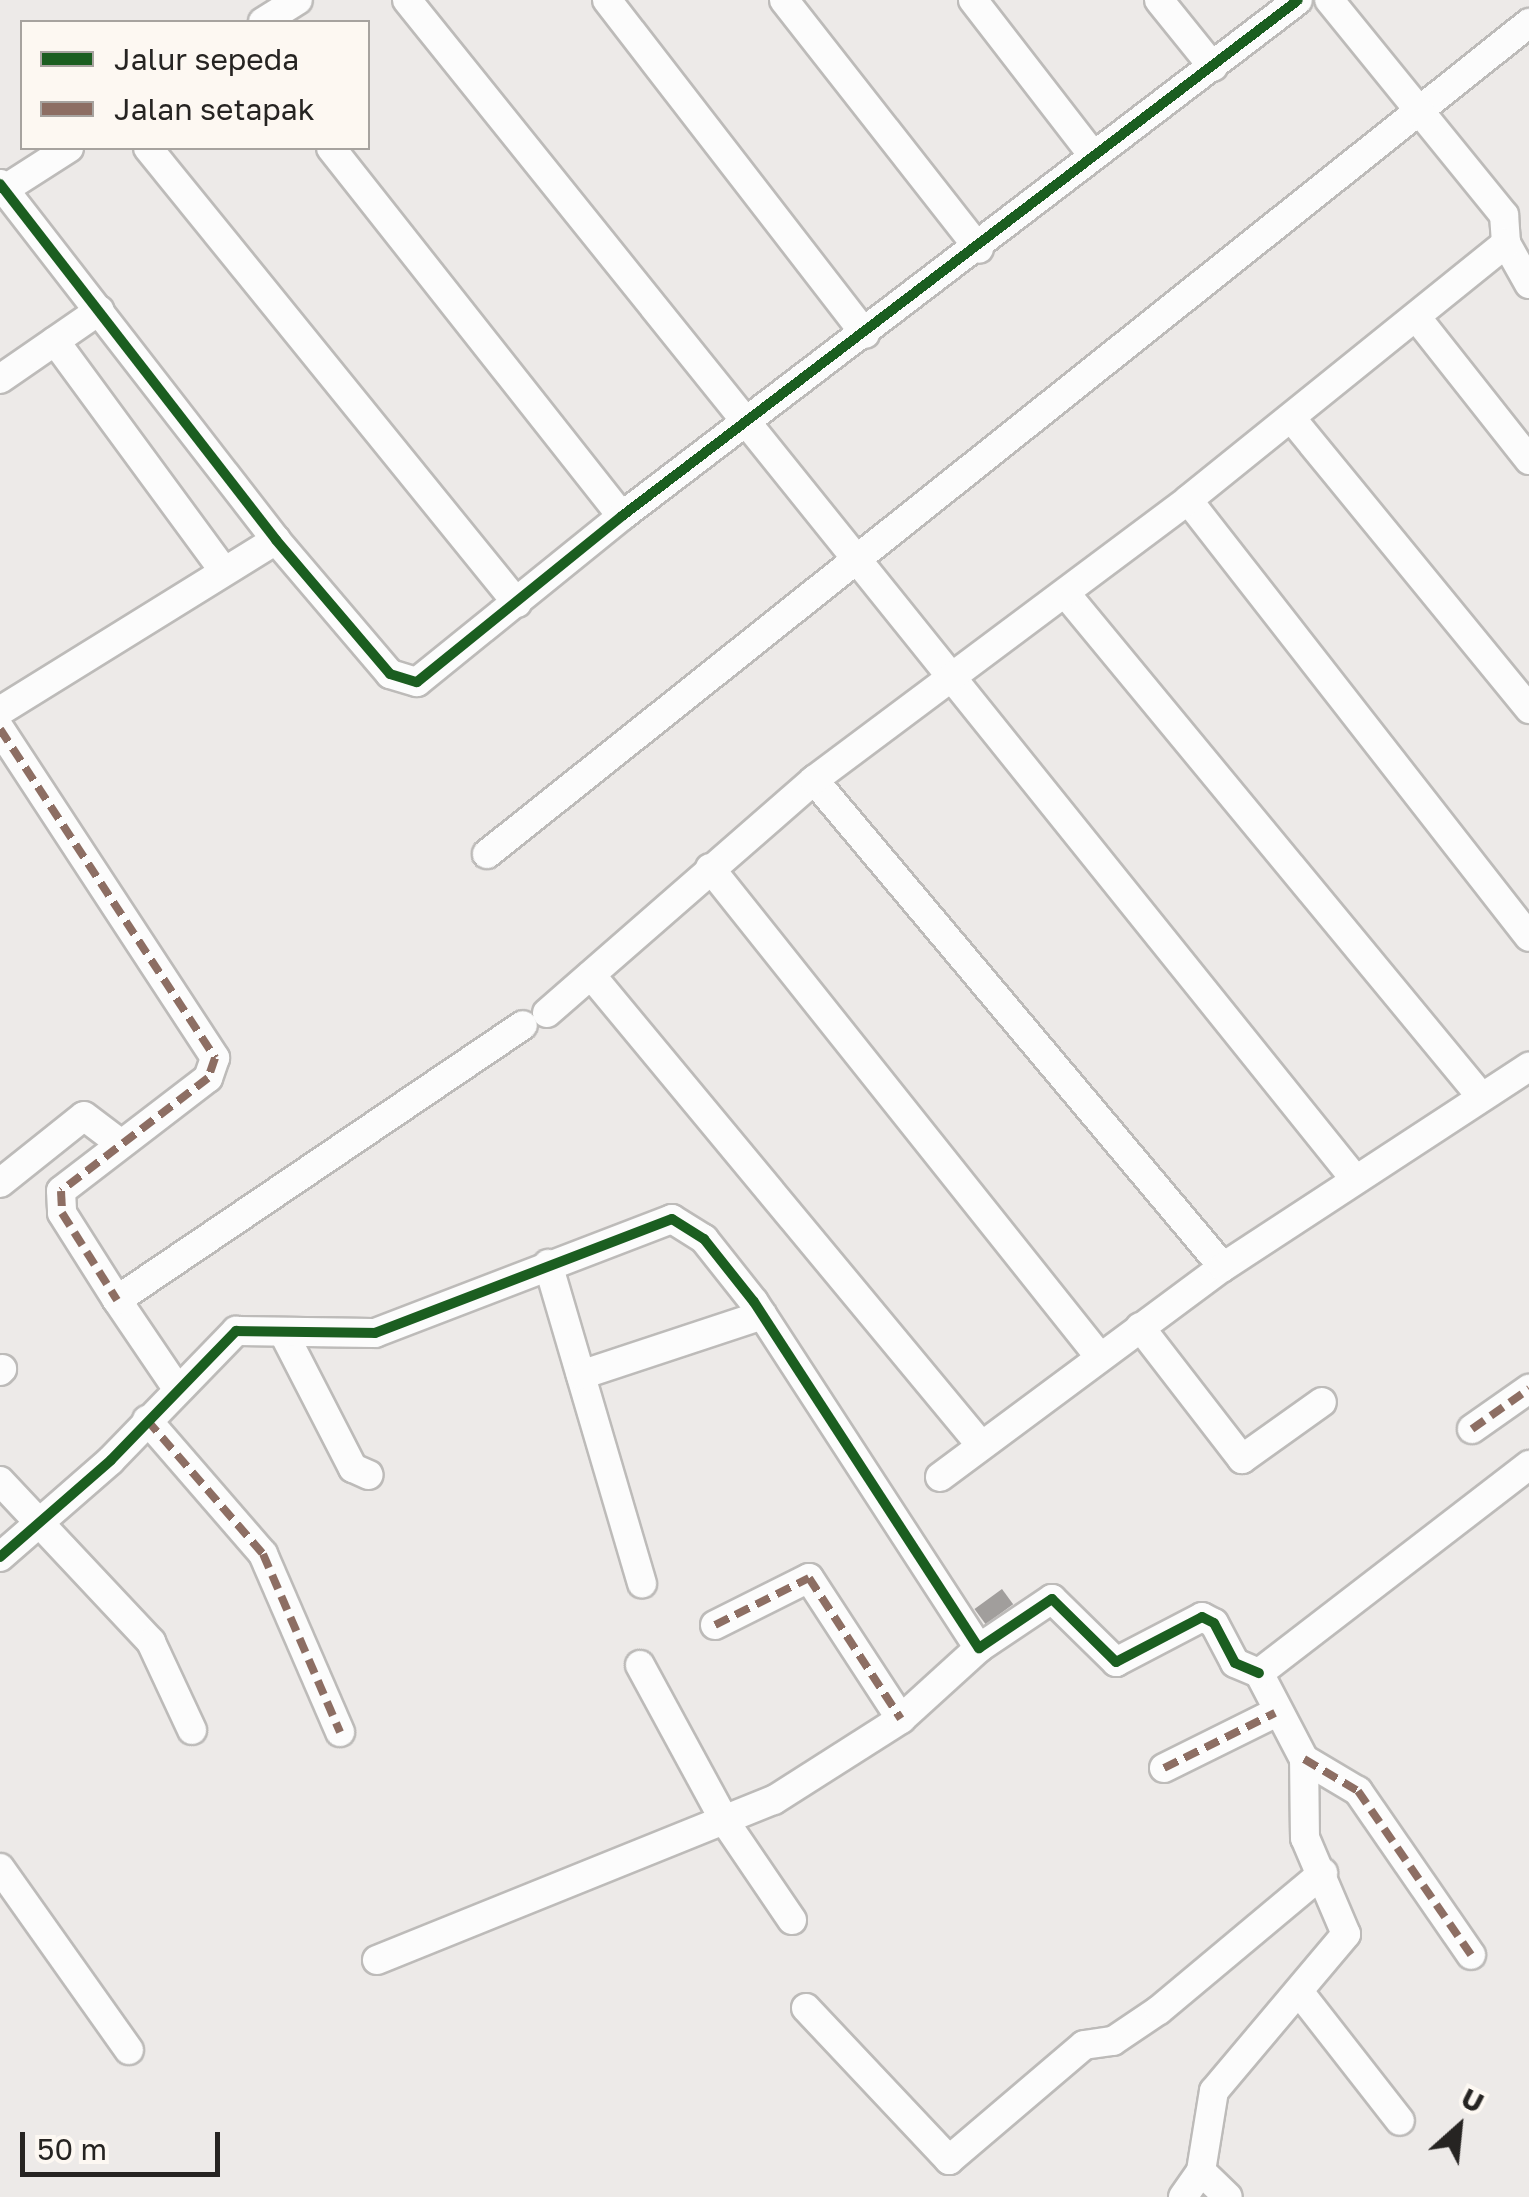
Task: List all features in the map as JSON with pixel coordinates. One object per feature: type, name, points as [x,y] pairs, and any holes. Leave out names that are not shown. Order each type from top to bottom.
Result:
[{"type":"street","points":[[267,20],[298,0]]},
{"type":"street","points":[[407,0],[1355,1179]]},
{"type":"street","points":[[607,0],[865,334]]},
{"type":"street","points":[[784,0],[979,249]]},
{"type":"street","points":[[973,0],[1093,155]]},
{"type":"street","points":[[1159,0],[1213,67]]},
{"type":"street","points":[[66,150],[2,187],[276,540],[390,674],[410,683],[518,602],[622,516],[979,249],[1093,155],[1298,0]]},
{"type":"street","points":[[1329,0],[1504,215],[1506,243],[1529,284]]},
{"type":"street","points":[[486,854],[860,560],[1529,23]]},
{"type":"street","points":[[150,150],[518,602]]},
{"type":"street","points":[[333,150],[622,516]]},
{"type":"street","points":[[117,1300],[535,1019],[591,975],[814,780],[1188,500],[1418,318],[1506,243]]},
{"type":"street","points":[[0,379],[100,310]]},
{"type":"street","points":[[1418,318],[1529,460]]},
{"type":"street","points":[[55,341],[224,571]]},
{"type":"street","points":[[1292,419],[1529,709]]},
{"type":"street","points":[[1188,500],[1529,937]]},
{"type":"street","points":[[0,712],[276,540]]},
{"type":"street","points":[[1066,594],[1479,1094]]},
{"type":"street","points":[[0,729],[215,1058],[208,1078],[70,1180],[58,1204],[176,1386]]},
{"type":"street","points":[[814,780],[1223,1268]]},
{"type":"street","points":[[710,868],[1099,1356]]},
{"type":"street","points":[[591,975],[980,1444]]},
{"type":"street","points":[[940,1477],[1223,1268],[1479,1094],[1529,1068]]},
{"type":"street","points":[[0,1183],[84,1116],[118,1141]]},
{"type":"street","points":[[0,1557],[236,1331],[375,1333],[672,1219],[704,1239],[762,1315],[978,1648]]},
{"type":"street","points":[[548,1264],[642,1583]]},
{"type":"street","points":[[581,1375],[762,1315]]},
{"type":"street","points":[[1140,1327],[1242,1459],[1322,1402]]},
{"type":"street","points":[[283,1332],[353,1468],[369,1476]]},
{"type":"street","points":[[1472,1429],[1529,1389]]},
{"type":"street","points":[[147,1420],[263,1554],[340,1732]]},
{"type":"street","points":[[1259,1673],[1529,1465]]},
{"type":"street","points":[[0,1481],[151,1642],[192,1730]]},
{"type":"street","points":[[715,1625],[810,1578],[901,1719]]},
{"type":"street","points":[[377,1960],[774,1800],[901,1719],[978,1648],[1052,1599],[1116,1662],[1202,1617],[1214,1623],[1235,1663],[1259,1673],[1275,1713],[1304,1759],[1358,1791],[1471,1955]]},
{"type":"street","points":[[640,1665],[724,1820],[792,1920]]},
{"type":"street","points":[[1164,1768],[1275,1713]]},
{"type":"street","points":[[1182,2197],[1201,2170],[1214,2091],[1346,1934],[1323,1872],[1305,1838],[1304,1759]]},
{"type":"street","points":[[0,1868],[129,2050]]},
{"type":"street","points":[[806,2008],[949,2160],[1084,2045],[1114,2041],[1159,2010],[1323,1872]]},
{"type":"street","points":[[1300,1993],[1400,2121]]},
{"type":"street","points":[[1201,2170],[1228,2197]]},
{"type":"building","points":[[1002,1589],[1013,1604],[986,1624],[974,1609]]},
{"type":"marked path","points":[[0,729],[215,1058],[208,1078],[61,1191],[62,1213],[117,1300]]},
{"type":"marked path","points":[[1472,1429],[1529,1389]]},
{"type":"marked path","points":[[147,1420],[263,1554],[340,1732]]},
{"type":"marked path","points":[[715,1625],[809,1578],[901,1719]]},
{"type":"marked path","points":[[1164,1768],[1275,1713]]},
{"type":"marked path","points":[[1304,1759],[1358,1791],[1471,1955]]},
{"type":"cycle path","points":[[0,184],[276,540],[390,674],[417,682],[622,516],[1298,0]]},
{"type":"cycle path","points":[[0,1557],[111,1460],[236,1331],[375,1333],[672,1219],[704,1239],[754,1302],[979,1648],[1052,1599],[1116,1662],[1202,1617],[1214,1623],[1235,1663],[1259,1673]]}]
